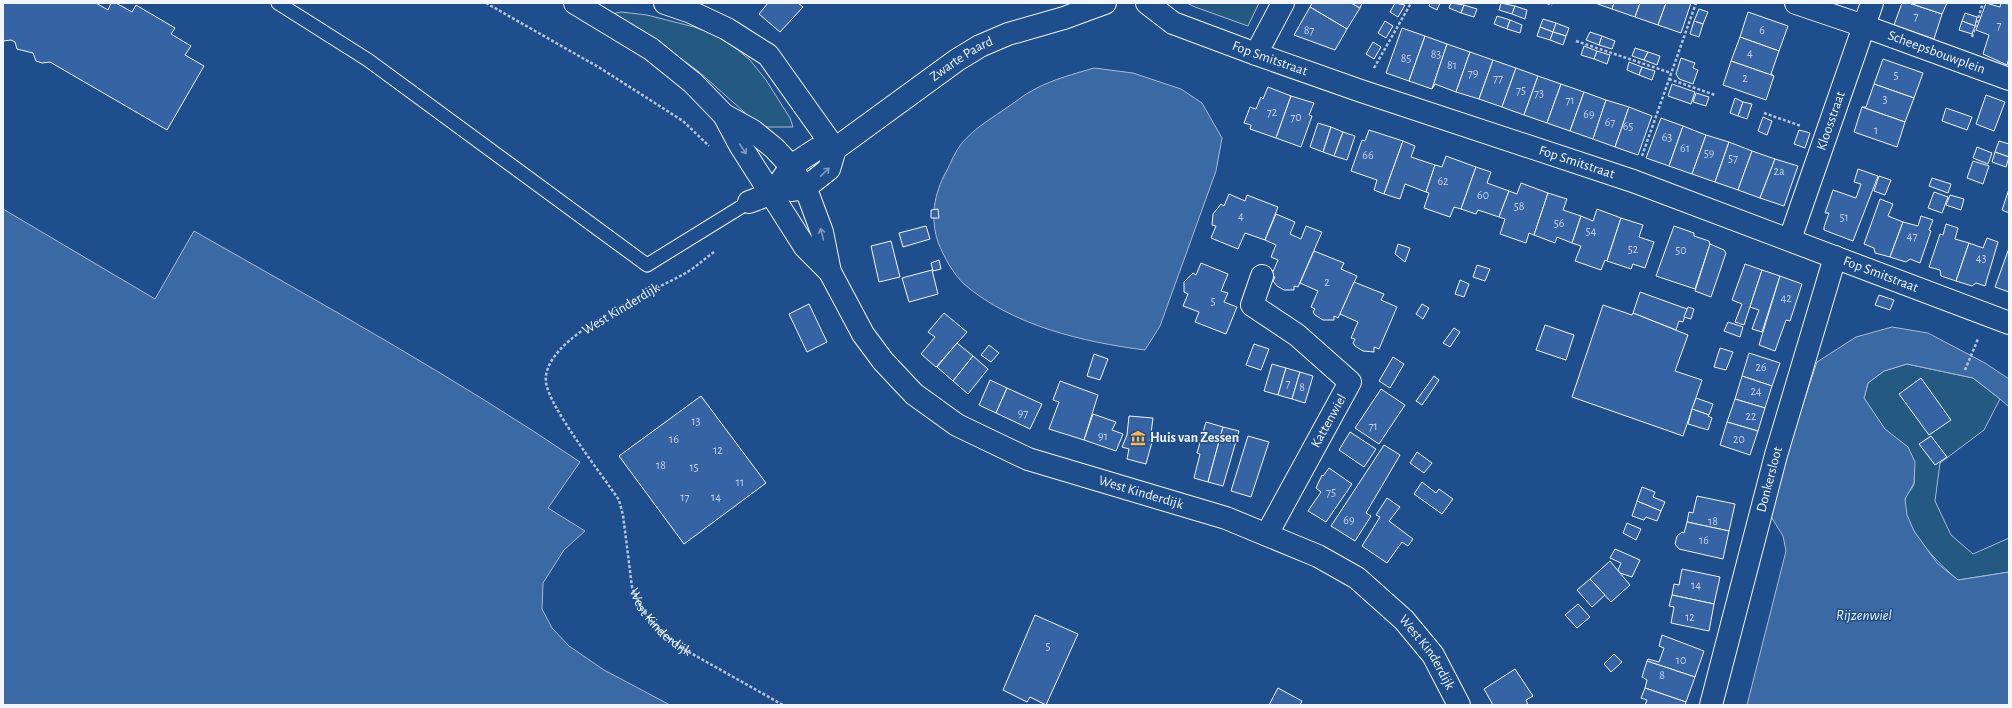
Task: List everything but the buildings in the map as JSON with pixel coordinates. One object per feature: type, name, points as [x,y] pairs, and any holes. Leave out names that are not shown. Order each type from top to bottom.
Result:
[{"type":"street","name":"West Kinderdijk","points":[[577,3],[651,49],[693,83],[724,115],[740,145],[773,193],[805,247],[830,272],[864,334],[883,361],[914,394],[956,425],[1028,459],[1226,518],[1267,534],[1331,563],[1357,578],[1390,606],[1433,655],[1460,705]]},
{"type":"street","points":[[665,3],[691,12],[727,29],[768,55],[835,149]]},
{"type":"street","name":"Zwarte Paard","points":[[835,149],[956,60],[980,46],[1008,34],[1064,18],[1105,3]]},
{"type":"street","name":"Fop Smitstraat","points":[[1147,3],[1173,23],[1256,54],[1361,91],[1633,181],[2009,322]]},
{"type":"street","points":[[1256,54],[1283,3]]},
{"type":"street","name":"Scheepsbouwplein","points":[[1796,3],[2009,79]]},
{"type":"street","name":"Kloosstraat","points":[[1790,239],[1872,3]]},
{"type":"street","name":"West Kinderdijk","points":[[724,115],[753,131],[774,148],[791,166],[805,188],[822,232],[830,272]]},
{"type":"street","points":[[773,193],[791,166],[817,149],[835,149]]},
{"type":"street","points":[[749,202],[773,193],[805,188],[829,169],[835,149]]},
{"type":"street","name":"Donkersloot","points":[[1711,705],[1776,455],[1835,256]]},
{"type":"street","name":"Kattenwiel","points":[[1262,276],[1252,305],[1297,335],[1350,382],[1267,534]]},
{"type":"lane","points":[[278,3],[368,60],[647,265],[749,202]]},
{"type":"path","points":[[486,3],[600,68],[683,121],[710,148]]},
{"type":"path","points":[[1361,91],[1411,3]]},
{"type":"path","points":[[1547,3],[1552,5]]},
{"type":"path","points":[[1633,181],[1696,3]]},
{"type":"path","points":[[1963,62],[1983,3]]},
{"type":"path","points":[[1576,41],[1671,73]]},
{"type":"path","points":[[1669,79],[1715,94]]},
{"type":"path","points":[[1764,113],[1826,135]]},
{"type":"path","name":"West Kinderdijk","points":[[716,250],[686,273],[615,309],[587,327],[556,353],[546,372],[546,383],[554,404],[619,500],[623,515],[632,587],[642,610],[662,633],[680,647],[783,705]]},
{"type":"path","points":[[1965,370],[1977,340]]},
{"type":"shaded area","points":[[1187,3],[1259,3],[1248,26]]},
{"type":"shaded area","points":[[621,12],[647,15],[694,27],[724,38],[750,60],[766,80],[790,118],[793,127],[761,127],[698,71],[638,29],[612,14]]},
{"type":"shaded area","points":[[1907,364],[1973,378],[2000,399],[1984,430],[1940,463],[1935,501],[1951,535],[1973,554],[2009,538],[2009,572],[1958,580],[1932,555],[1915,533],[1909,522],[1905,500],[1914,484],[1914,477],[1908,447],[1885,430],[1864,398],[1868,383],[1884,371]]},
{"type":"water","points":[[1094,68],[1133,73],[1181,89],[1202,103],[1222,138],[1216,171],[1160,326],[1145,350],[1121,347],[1074,337],[1050,330],[1005,311],[984,299],[965,285],[953,271],[938,242],[934,224],[934,206],[942,180],[955,153],[966,138],[986,122],[1031,91],[1042,85]]},
{"type":"water","points":[[3,209],[155,299],[194,231],[341,314],[438,372],[486,401],[580,462],[548,508],[585,531],[564,550],[543,583],[542,609],[552,628],[569,646],[604,670],[670,705],[3,705]]},
{"type":"water","name":"Rijzenwiel","points":[[1892,327],[1928,333],[1985,363],[2009,379],[2009,407],[1973,378],[1907,364],[1884,371],[1868,383],[1864,398],[1885,429],[1908,447],[1915,462],[1914,483],[1905,499],[1907,515],[1914,531],[1937,563],[1958,580],[2009,572],[2009,705],[1747,705],[1786,551],[1783,536],[1770,515],[1788,450],[1817,362],[1856,337]]},
{"type":"place","name":"Huis van Zessen","points":[[1138,438]]}]
